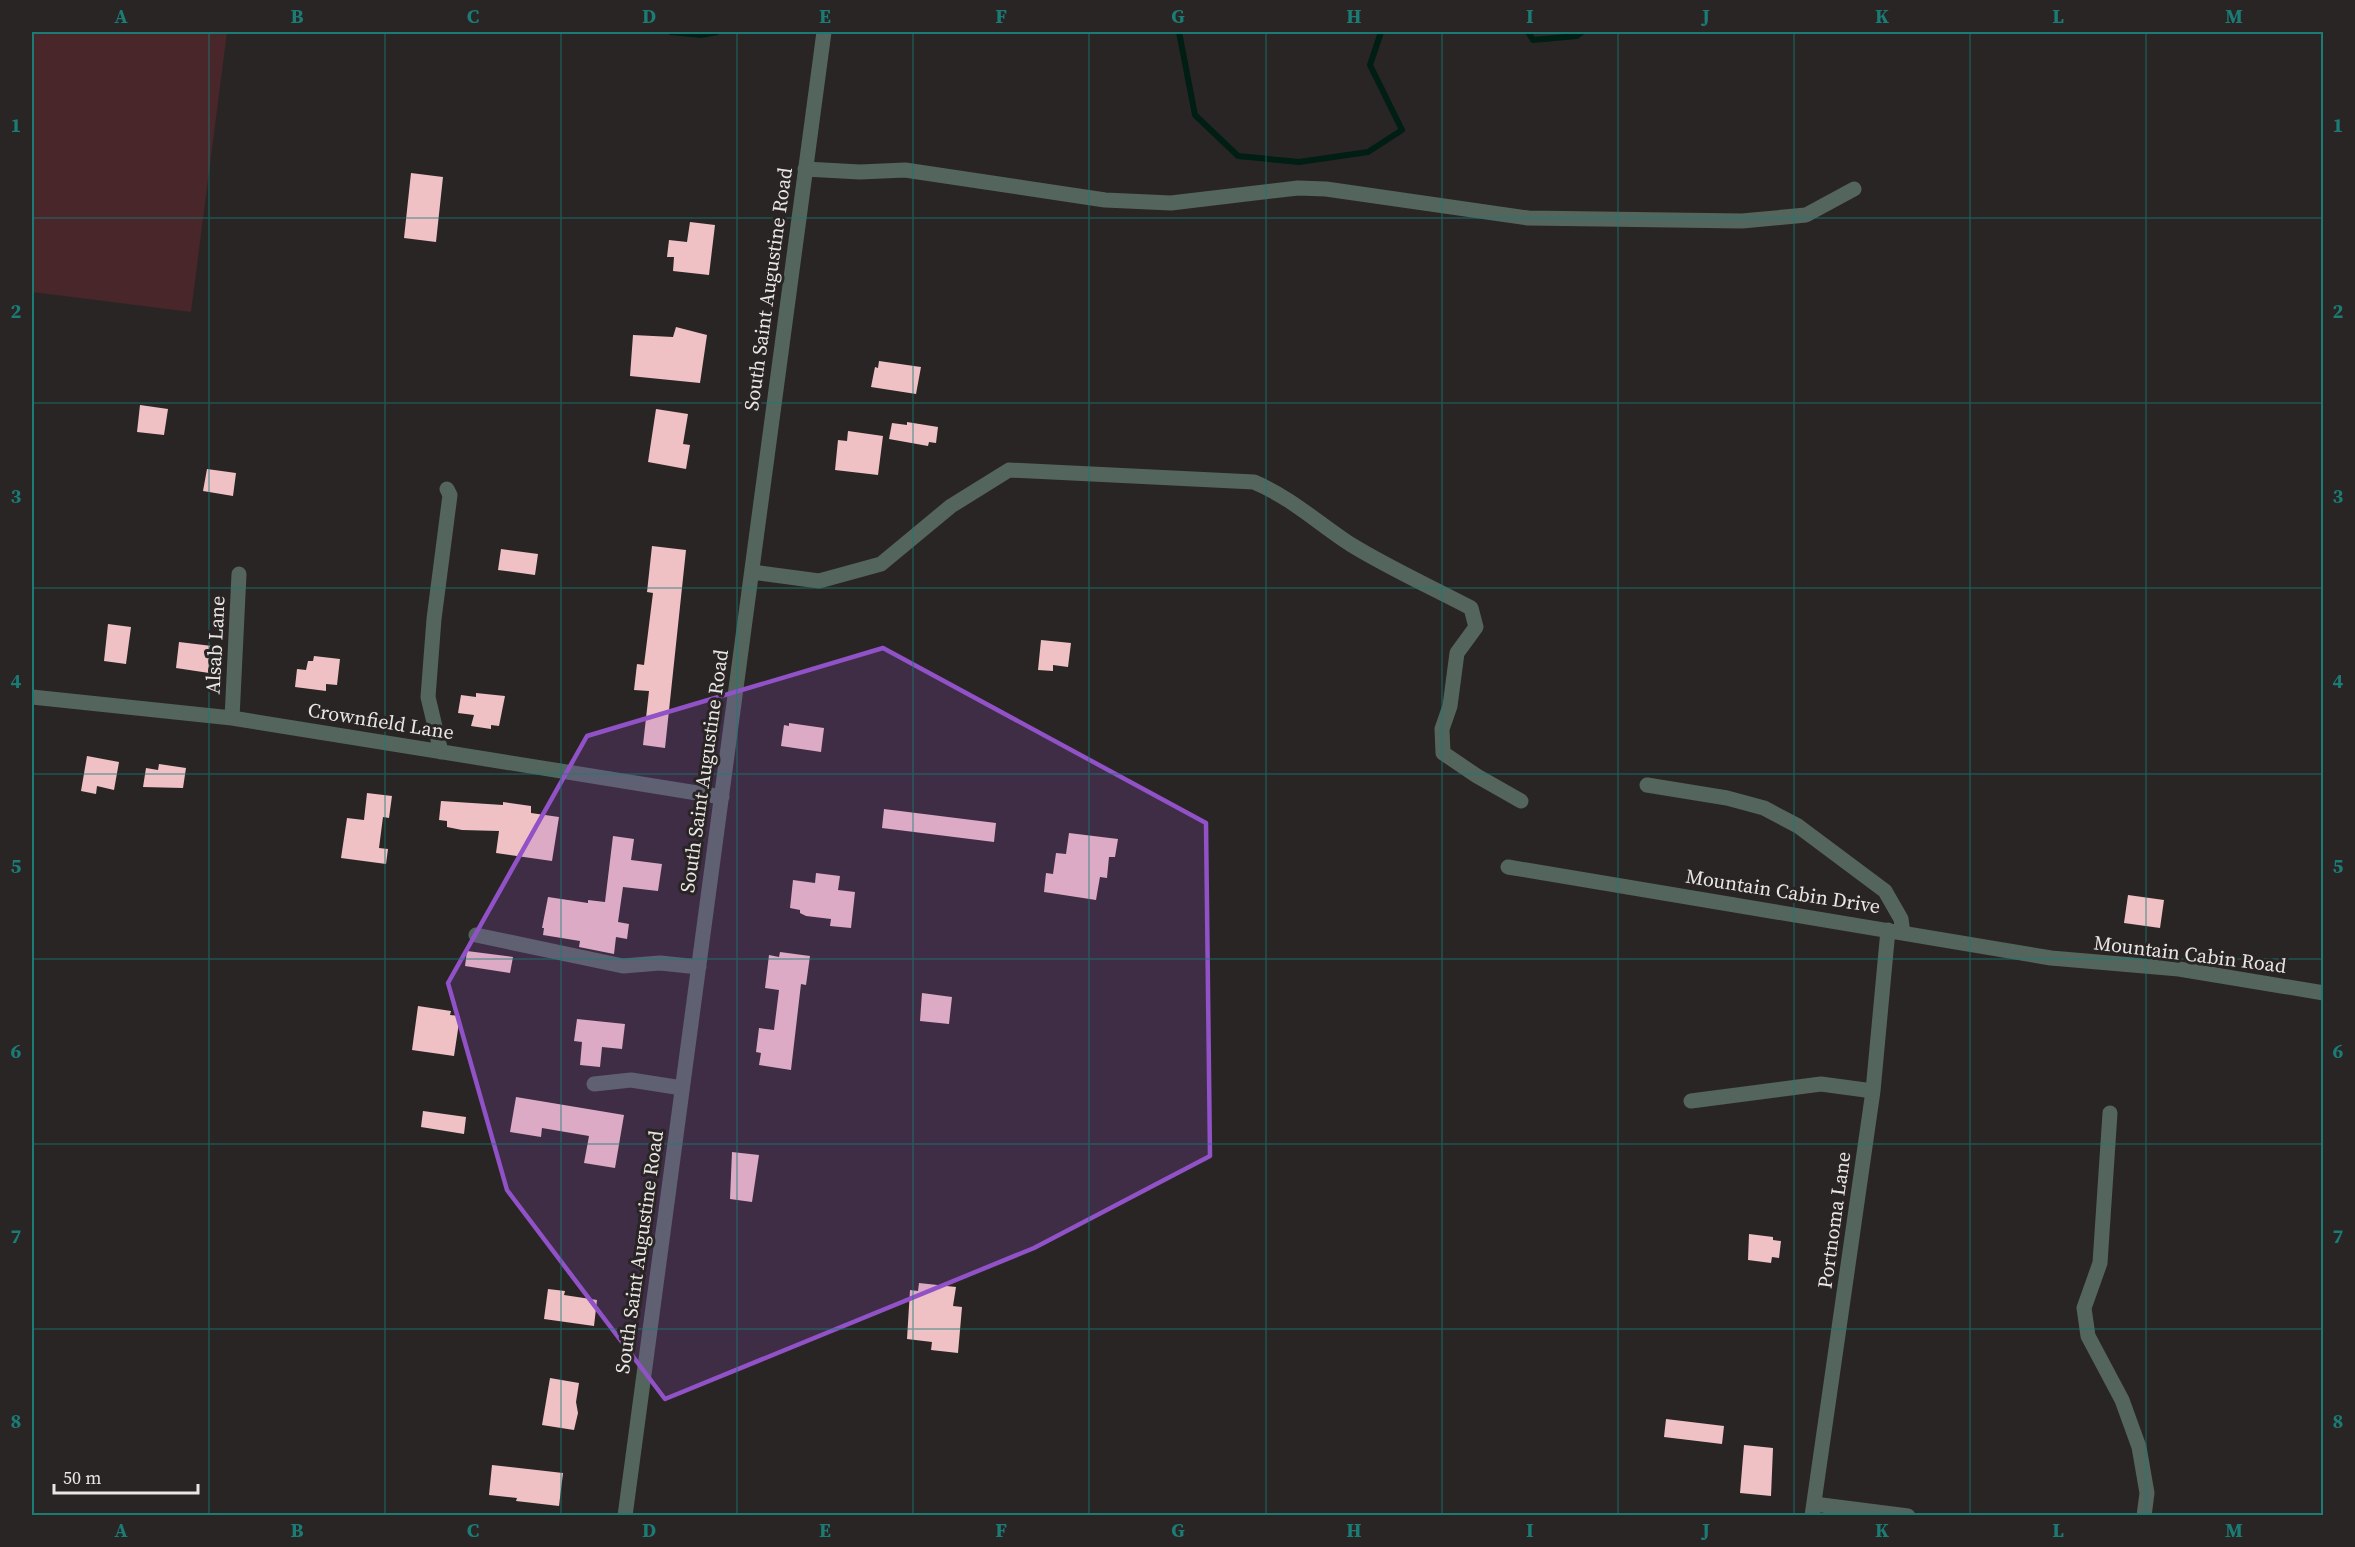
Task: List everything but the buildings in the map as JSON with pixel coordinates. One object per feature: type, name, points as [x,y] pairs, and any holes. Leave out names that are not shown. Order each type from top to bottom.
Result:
[{"type":"street","name":"South Saint Augustine Road","points":[[625,1515],[824,32]]},
{"type":"street","points":[[805,169],[860,172],[905,170],[1106,200],[1171,203],[1298,188],[1326,189],[1528,218],[1764,219],[1806,215],[1854,189]]},
{"type":"street","points":[[752,572],[819,581],[881,564],[951,506],[1009,470],[1254,482],[1280,493],[1319,524],[1383,564],[1472,608],[1476,627],[1457,653],[1450,706],[1442,729],[1443,753],[1477,777],[1521,801]]},
{"type":"street","points":[[441,752],[428,697],[434,619],[450,495],[447,489]]},
{"type":"street","name":"Alsab Lane","points":[[232,718],[239,574]]},
{"type":"street","name":"Crownfield Lane","points":[[32,697],[232,718],[722,797]]},
{"type":"street","points":[[1647,785],[1727,798],[1764,808],[1798,826],[1885,891],[1901,919],[1896,931]]},
{"type":"street","name":"Mountain Cabin Drive","points":[[1508,867],[2051,958]]},
{"type":"street","name":"Portnoma Lane","points":[[1813,1510],[1896,931]]},
{"type":"street","points":[[476,935],[623,966],[660,963],[699,967]]},
{"type":"street","name":"Mountain Cabin Road","points":[[2051,958],[2179,969],[2324,993]]},
{"type":"street","points":[[594,1084],[632,1080],[682,1088]]},
{"type":"street","points":[[1691,1101],[1821,1084],[1874,1091]]},
{"type":"street","points":[[2110,1113],[2100,1263],[2085,1308],[2088,1336],[2122,1400],[2139,1447],[2147,1493],[2144,1515]]},
{"type":"street","points":[[1813,1510],[1908,1515]]},
{"type":"highlighted area","points":[[883,648],[1206,823],[1210,1156],[1034,1248],[665,1399],[507,1190],[448,983],[587,736]]},
{"type":"shaded area","points":[[32,32],[227,32],[191,312],[32,292]]},
{"type":"waterway","points":[[671,32],[701,35],[717,32]]},
{"type":"waterway","points":[[1179,32],[1195,115],[1238,156],[1299,162],[1368,152],[1402,130],[1370,65],[1381,32]]},
{"type":"waterway","points":[[1528,32],[1533,40],[1577,36],[1582,32]]}]
